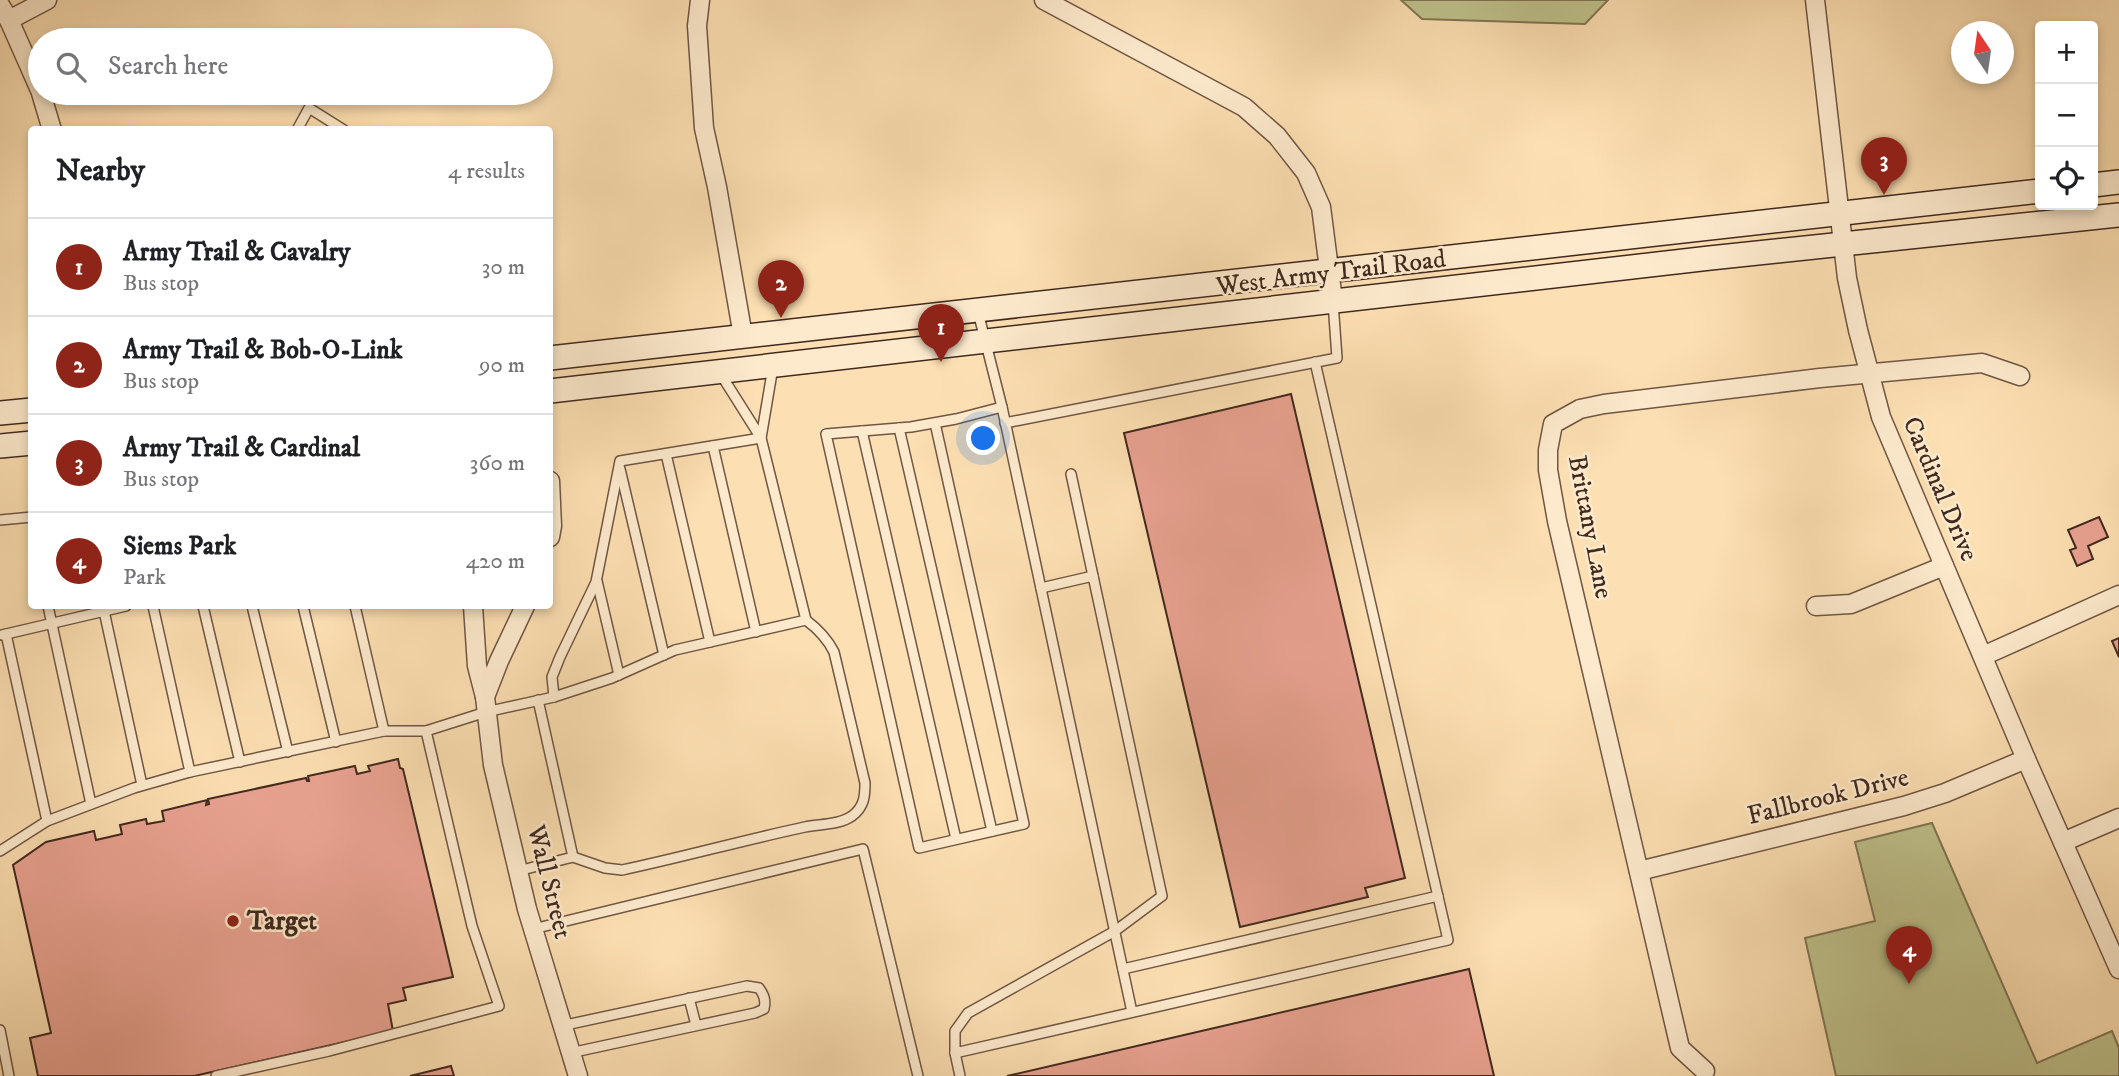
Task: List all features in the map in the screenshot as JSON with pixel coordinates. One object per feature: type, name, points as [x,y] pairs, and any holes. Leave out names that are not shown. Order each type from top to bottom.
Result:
[{"type":"main road","points":[[2098,184],[2119,182]]},
{"type":"main road","name":"West Army Trail Road","points":[[553,358],[2035,192]]},
{"type":"main road","name":"West Army Trail Road","points":[[553,391],[1333,300],[2119,215]]},
{"type":"main road","points":[[0,413],[28,410]]},
{"type":"main road","points":[[0,446],[28,443]]},
{"type":"street","points":[[28,63],[5,13],[47,0]]},
{"type":"street","points":[[700,0],[697,26],[704,128],[743,336]]},
{"type":"street","points":[[1044,0],[1244,107],[1277,136],[1306,173],[1321,207],[1333,300]]},
{"type":"street","name":"Cardinal Drive","points":[[1815,0],[1842,243],[1858,330],[1881,417],[2026,759],[2119,969]]},
{"type":"street","points":[[45,105],[51,126]]},
{"type":"street","points":[[1870,375],[1982,363],[2020,376]]},
{"type":"street","name":"Brittany Lane","points":[[1639,871],[1557,521],[1548,470],[1548,450],[1553,424],[1580,409],[1604,404],[1820,378],[1870,375]]},
{"type":"street","points":[[1816,606],[1851,604],[1944,566]]},
{"type":"street","points":[[1983,656],[2119,595]]},
{"type":"street","name":"Wall Street","points":[[473,609],[477,666],[486,705],[493,765],[533,929],[578,1076]]},
{"type":"street","name":"Wall Street","points":[[486,705],[499,661],[524,609]]},
{"type":"street","name":"Fallbrook Drive","points":[[1639,871],[1904,806],[1945,793],[2026,759]]},
{"type":"street","points":[[2063,842],[2119,818]]},
{"type":"street","points":[[1639,871],[1679,1048],[1705,1071]]},
{"type":"lane","points":[[299,126],[309,108],[338,126]]},
{"type":"lane","points":[[1005,423],[1337,358],[1333,300]]},
{"type":"lane","points":[[978,310],[1002,407],[1132,1012]]},
{"type":"lane","points":[[955,1053],[1448,940],[1315,362]]},
{"type":"lane","points":[[761,438],[773,365]]},
{"type":"lane","points":[[518,871],[573,857],[605,869],[622,870],[807,826],[841,821],[851,817],[862,806],[865,783],[834,652],[819,630],[806,620],[761,438],[720,372]]},
{"type":"lane","points":[[935,423],[1024,824],[919,848],[826,434],[935,423],[1002,407]]},
{"type":"lane","points":[[899,428],[992,831]]},
{"type":"lane","points":[[862,431],[956,839]]},
{"type":"lane","points":[[554,697],[552,677],[597,580],[620,461],[761,438]]},
{"type":"lane","points":[[713,446],[756,632]]},
{"type":"lane","points":[[666,454],[710,642]]},
{"type":"lane","points":[[619,467],[664,655]]},
{"type":"lane","points":[[960,1076],[955,1053],[955,1031],[968,1013],[1115,931],[1162,896],[1071,474]]},
{"type":"lane","points":[[0,520],[28,517]]},
{"type":"lane","points":[[1041,588],[1093,576]]},
{"type":"lane","points":[[597,580],[619,675]]},
{"type":"lane","points":[[49,609],[91,804]]},
{"type":"lane","points":[[47,821],[3,634],[113,609]]},
{"type":"lane","points":[[154,609],[190,772]]},
{"type":"lane","points":[[204,609],[240,762]]},
{"type":"lane","points":[[253,609],[288,752]]},
{"type":"lane","points":[[304,609],[336,742]]},
{"type":"lane","points":[[356,609],[384,732]]},
{"type":"lane","points":[[104,611],[142,785]]},
{"type":"lane","points":[[0,848],[47,821],[142,785],[190,772],[384,732],[426,731],[486,705],[554,697],[619,675],[675,650],[806,620]]},
{"type":"lane","points":[[538,700],[573,857]]},
{"type":"lane","points":[[216,1076],[329,1051],[499,1006],[472,926],[426,731]]},
{"type":"lane","points":[[533,929],[863,849],[918,1076]]},
{"type":"lane","points":[[1123,969],[1438,896]]},
{"type":"lane","points":[[561,1026],[747,986],[759,988],[764,994],[764,1009],[755,1013],[570,1053]]},
{"type":"lane","points":[[689,998],[696,1026]]},
{"type":"lane","points":[[0,1030],[9,1076]]},
{"type":"green space","points":[[1401,0],[1608,0],[1585,24],[1422,19]]},
{"type":"green space","points":[[1932,823],[2037,1063],[2112,1031],[2119,1048],[2119,1076],[1836,1076],[1805,938],[1875,921],[1855,842]]},
{"type":"building","points":[[1291,394],[1405,878],[1365,888],[1368,897],[1240,927],[1124,433]]},
{"type":"building","points":[[2099,517],[2108,537],[2088,546],[2093,559],[2077,566],[2070,550],[2076,548],[2068,530]]},
{"type":"building","points":[[2119,638],[2119,657],[2112,641]]},
{"type":"building","name":"Target","points":[[398,759],[400,768],[403,769],[453,977],[403,988],[406,1000],[388,1004],[393,1031],[194,1076],[38,1076],[30,1038],[51,1033],[13,865],[46,842],[94,831],[96,840],[122,834],[120,825],[146,819],[147,824],[164,821],[162,811],[207,800],[206,805],[209,804],[208,799],[306,778],[309,781],[308,776],[355,766],[357,774],[370,771],[368,766]]},
{"type":"building","points":[[1469,969],[1494,1076],[1007,1076]]},
{"type":"building","points":[[451,1066],[454,1076],[410,1076]]},
{"type":"place","name":"Army Trail & Cardinal","points":[[1884,195]]},
{"type":"place","name":"Army Trail & Bob-O-Link","points":[[781,318]]},
{"type":"place","name":"Army Trail & Cavalry","points":[[941,362]]},
{"type":"place","name":"Target","points":[[233,921]]},
{"type":"place","name":"Siems Park","points":[[1909,984]]}]
